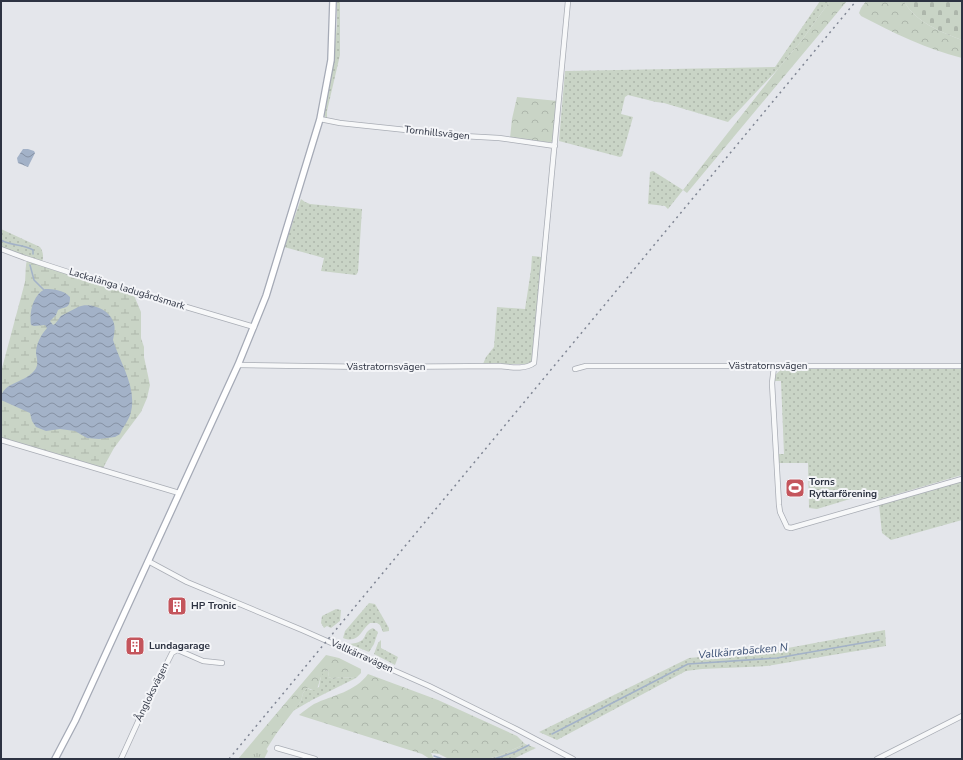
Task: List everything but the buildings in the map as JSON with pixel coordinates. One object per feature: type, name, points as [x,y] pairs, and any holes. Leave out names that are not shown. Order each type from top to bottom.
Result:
[{"type":"main road","points":[[55,759],[75,721],[238,366],[266,296],[320,119],[331,60],[333,1]]},
{"type":"street","points":[[555,146],[568,1]]},
{"type":"street","name":"Tornhillsvägen","points":[[320,119],[348,124],[499,138],[555,146]]},
{"type":"street","name":"Västratornsvägen","points":[[238,366],[500,366],[519,368],[534,364],[549,192],[555,146]]},
{"type":"street","name":"Lackalänga ladugårdsmark","points":[[1,248],[25,258],[68,272],[254,327]]},
{"type":"street","name":"Västratornsvägen","points":[[575,369],[586,366],[962,366]]},
{"type":"street","points":[[774,367],[772,383],[779,504],[780,512],[787,528],[962,479]]},
{"type":"street","points":[[1,440],[179,494]]},
{"type":"street","name":"Vallkärravägen","points":[[148,561],[187,582],[309,633],[429,686],[573,759]]},
{"type":"street","name":"Ångloksvägen","points":[[121,759],[172,653],[177,650],[204,661],[222,663]]},
{"type":"street","points":[[877,759],[962,716]]},
{"type":"street","points":[[277,748],[315,759]]},
{"type":"green space","points":[[337,1],[340,1],[340,55],[327,111],[327,119],[324,115],[333,66],[337,24]]},
{"type":"green space","points":[[820,1],[830,1],[802,40],[778,69],[728,122],[664,103],[628,95],[625,97],[621,114],[633,117],[622,156],[620,157],[559,141],[565,71],[775,67]]},
{"type":"green space","points":[[830,1],[847,1],[687,193],[683,190],[802,40]]},
{"type":"green space","points":[[866,1],[904,1],[915,15],[929,25],[937,30],[962,40],[962,58],[923,45],[861,16],[859,13]]},
{"type":"green space","points":[[904,1],[962,1],[962,40],[937,30],[929,25],[915,15]]},
{"type":"green space","points":[[517,97],[558,101],[553,142],[510,138],[512,119]]},
{"type":"green space","points":[[653,171],[683,190],[668,209],[665,206],[648,204],[650,172]]},
{"type":"green space","points":[[301,199],[310,204],[362,209],[358,272],[356,275],[321,271],[324,258],[284,247]]},
{"type":"green space","points":[[1,229],[40,247],[43,254],[42,262],[1,247]]},
{"type":"green space","points":[[532,256],[542,257],[532,361],[528,364],[483,364],[486,357],[494,347],[497,307],[525,309]]},
{"type":"green space","points":[[27,260],[133,293],[141,312],[141,338],[144,347],[144,357],[150,385],[147,398],[141,412],[114,448],[103,468],[1,438],[1,372],[25,282]]},
{"type":"green space","points":[[783,368],[962,369],[962,475],[877,500],[876,492],[873,492],[817,509],[809,508],[808,463],[778,463],[777,454],[784,454],[781,381],[774,381],[775,375]]},
{"type":"green space","points":[[962,481],[962,520],[891,540],[882,533],[879,505]]},
{"type":"green space","points":[[369,603],[375,604],[389,628],[389,631],[383,632],[380,625],[377,623],[370,623],[356,638],[343,638],[345,631]]},
{"type":"green space","points":[[336,609],[341,610],[340,621],[331,628],[327,626],[324,628],[321,623],[322,616]]},
{"type":"green space","points":[[373,628],[378,632],[374,644],[369,652],[349,644],[356,643],[363,639],[367,632]]},
{"type":"green space","points":[[885,630],[886,646],[767,666],[686,671],[557,740],[539,732],[689,658],[777,650]]},
{"type":"green space","points":[[381,640],[381,648],[398,657],[395,665],[374,654],[378,643]]},
{"type":"green space","points":[[326,655],[339,658],[361,669],[361,673],[356,678],[340,677],[334,679],[328,677],[329,671],[325,670],[316,691],[307,688],[303,693],[301,701],[276,734],[264,753],[249,759],[238,759]]},
{"type":"green space","points":[[325,670],[329,671],[328,677],[334,679],[340,677],[356,678],[293,711],[301,701],[303,693],[307,688],[311,690],[319,687],[321,675]]},
{"type":"green space","points":[[368,674],[438,700],[517,736],[525,744],[488,759],[449,759],[439,754],[431,753],[434,759],[430,759],[422,754],[299,715],[314,704],[357,685]]},
{"type":"green space","points":[[258,740],[268,751],[264,759],[243,759]]},
{"type":"green space","points":[[525,744],[536,748],[513,759],[488,759],[501,755]]},
{"type":"water","points":[[23,149],[34,151],[35,153],[28,167],[18,163],[17,158]]},
{"type":"water","points":[[45,289],[62,291],[70,297],[69,304],[58,310],[56,315],[50,321],[53,325],[61,316],[78,307],[88,305],[103,310],[111,317],[114,323],[115,328],[113,340],[127,375],[132,393],[131,412],[129,418],[120,434],[115,437],[99,439],[87,438],[75,431],[60,429],[46,431],[36,427],[32,421],[30,413],[1,400],[2,394],[9,386],[29,375],[37,367],[37,346],[47,328],[45,325],[31,325],[31,309],[37,295]]},
{"type":"waterway","points":[[1,240],[29,248],[33,250],[33,254]]},
{"type":"waterway","points":[[30,265],[34,280],[44,290]]},
{"type":"waterway","name":"Vallkärrabäcken N","points":[[552,734],[688,664],[777,658],[879,640]]},
{"type":"waterway","name":"Vallkärrabäcken N","points":[[494,759],[515,752],[529,745]]},
{"type":"waterway","name":"Vallkärrabäcken N","points":[[434,756],[443,759]]},
{"type":"railway","points":[[229,759],[856,1]]},
{"type":"place","name":"Torns Ryttarförening","points":[[795,488]]},
{"type":"place","name":"HP Tronic","points":[[177,606]]},
{"type":"place","name":"Lundagarage","points":[[135,646]]}]
